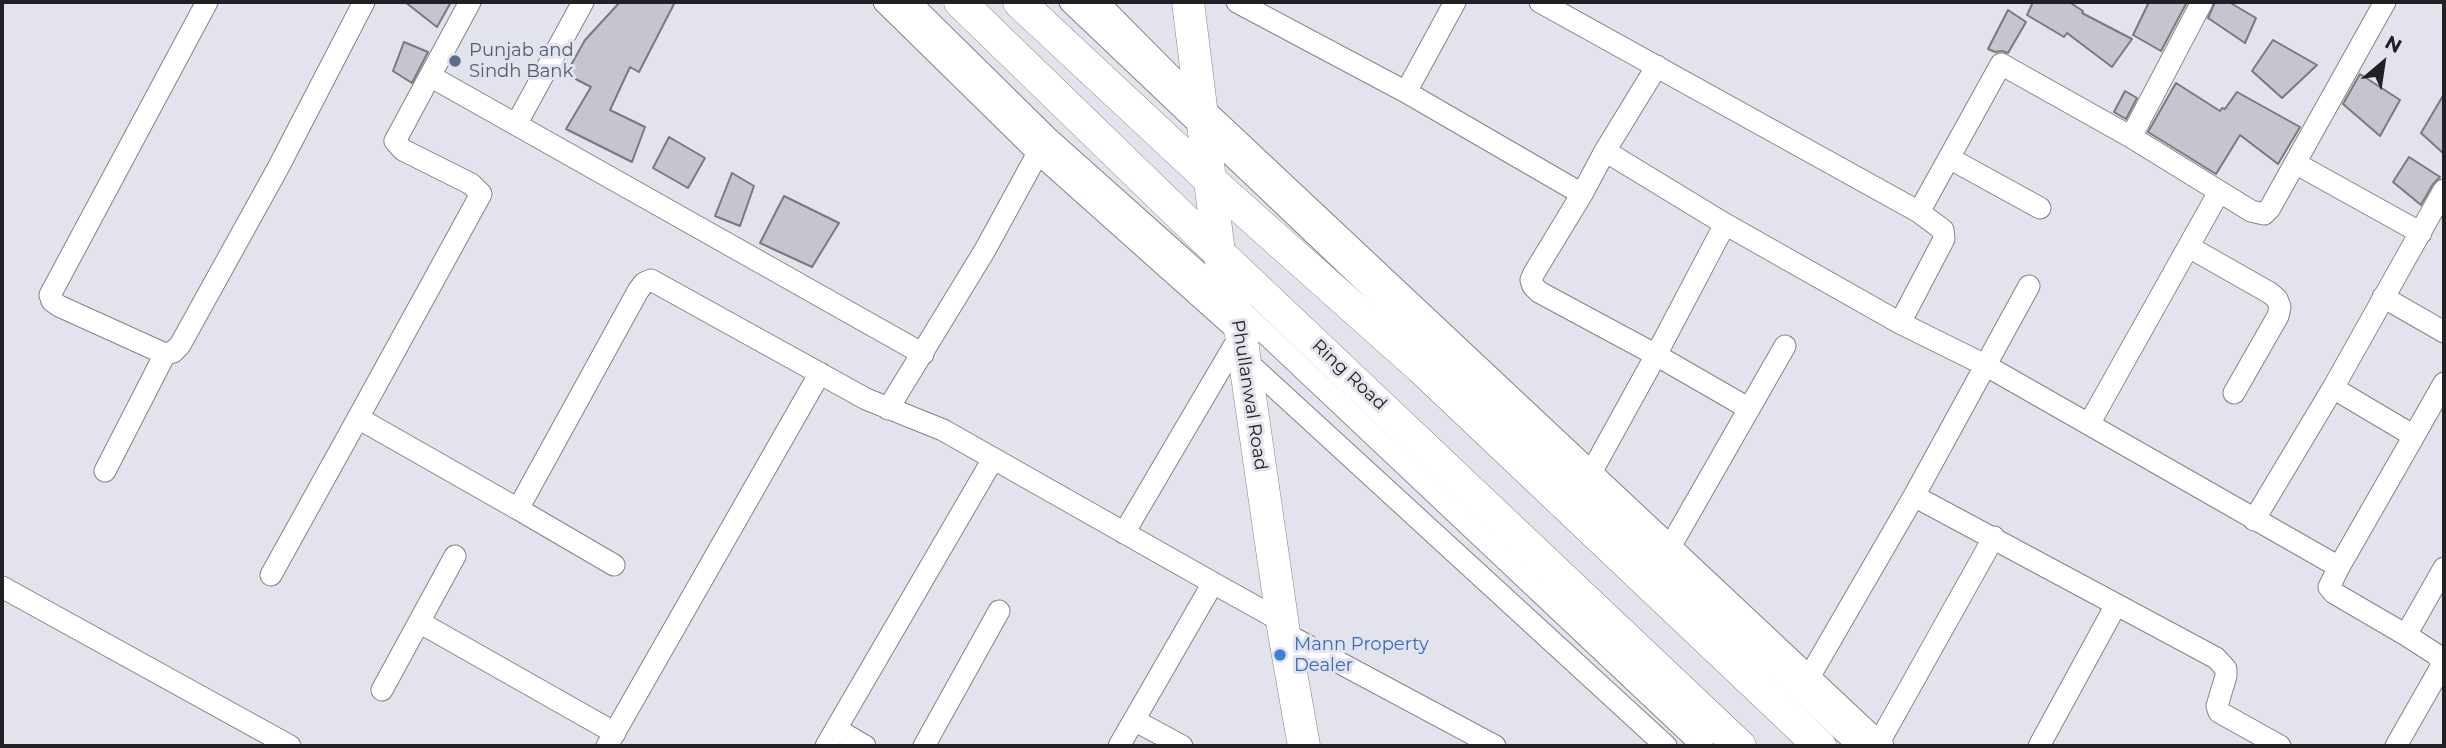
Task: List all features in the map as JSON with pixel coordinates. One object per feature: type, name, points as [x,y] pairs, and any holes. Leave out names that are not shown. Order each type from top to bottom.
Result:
[{"type":"street","points":[[207,2],[50,295],[51,301],[59,306],[165,354],[173,352],[180,345],[278,168],[364,2]]},
{"type":"street","points":[[271,575],[481,194],[471,184],[403,150],[395,142],[470,2]]},
{"type":"street","points":[[517,123],[583,2]]},
{"type":"street","name":"Ring Road","points":[[960,2],[1219,253],[1740,746]]},
{"type":"street","points":[[1019,2],[1210,180],[1421,368],[1820,746]]},
{"type":"street","points":[[1070,2],[1592,471],[1805,684]]},
{"type":"street","points":[[1098,2],[1202,118],[1566,473],[1875,745],[1994,537]]},
{"type":"street","name":"Phullanwal Road","points":[[1188,2],[1219,253],[1243,347],[1304,746]]},
{"type":"street","points":[[1237,2],[1406,92],[1582,194]]},
{"type":"street","points":[[1406,92],[1455,2]]},
{"type":"street","points":[[1540,2],[1919,212],[1943,230],[1944,239],[1900,323]]},
{"type":"street","points":[[2131,137],[2202,2]]},
{"type":"street","points":[[1919,212],[2001,64],[2131,137],[2250,211],[2264,214],[2385,2]]},
{"type":"street","points":[[899,5],[1642,738],[1666,746]]},
{"type":"street","points":[[1657,66],[1534,273],[1532,286],[1748,408]]},
{"type":"street","points":[[430,76],[923,354]]},
{"type":"street","points":[[1042,145],[1233,303],[1703,746]]},
{"type":"street","points":[[888,409],[923,354],[1042,145]]},
{"type":"street","points":[[1605,151],[1725,224],[1900,323],[1985,365],[2339,567]]},
{"type":"street","points":[[1949,158],[2040,208]]},
{"type":"street","points":[[2295,163],[2431,227]]},
{"type":"street","points":[[2255,520],[2383,298],[2431,227],[2444,190]]},
{"type":"street","points":[[2089,424],[2220,192]]},
{"type":"street","points":[[1592,471],[1725,224]]},
{"type":"street","points":[[2189,247],[2270,293],[2277,299],[2280,307],[2278,316],[2234,393]]},
{"type":"street","points":[[518,509],[643,283],[651,280],[888,409],[943,430],[1495,746]]},
{"type":"street","points":[[1805,684],[1914,496],[2029,286]]},
{"type":"street","points":[[2383,298],[2444,332]]},
{"type":"street","points":[[1670,547],[1785,346]]},
{"type":"street","points":[[1125,533],[1243,347]]},
{"type":"street","points":[[105,471],[165,354]]},
{"type":"street","points":[[419,622],[611,739],[820,373]]},
{"type":"street","points":[[2396,746],[2441,673],[2437,655],[2334,593],[2329,587],[2444,383]]},
{"type":"street","points":[[2333,388],[2414,436]]},
{"type":"street","points":[[358,418],[614,565]]},
{"type":"street","points":[[865,746],[831,737],[993,459]]},
{"type":"street","points":[[1914,496],[2222,662],[2226,676],[2217,706],[2219,712],[2280,746]]},
{"type":"street","points":[[382,690],[455,556]]},
{"type":"street","points":[[2406,635],[2444,568]]},
{"type":"street","points":[[1119,746],[1213,583]]},
{"type":"street","points":[[2,587],[289,746]]},
{"type":"street","points":[[2039,746],[2116,605]]},
{"type":"street","points":[[924,746],[999,611]]},
{"type":"street","points":[[1642,738],[1660,705]]},
{"type":"street","points":[[1134,720],[1182,746]]},
{"type":"building","points":[[405,2],[451,2],[437,27]]},
{"type":"building","points":[[620,2],[675,2],[639,72],[630,67],[610,110],[645,127],[632,162],[566,129],[591,87],[566,74],[585,40]]},
{"type":"building","points":[[2033,2],[2069,2],[2083,11],[2082,13],[2132,39],[2112,67],[2067,33],[2064,37],[2027,15]]},
{"type":"building","points":[[2149,2],[2187,2],[2161,51],[2133,35]]},
{"type":"building","points":[[2215,2],[2229,2],[2256,18],[2245,43],[2208,18]]},
{"type":"building","points":[[2008,10],[2026,22],[2008,53],[1995,52],[1988,49]]},
{"type":"building","points":[[2273,40],[2317,65],[2282,98],[2252,71]]},
{"type":"building","points":[[404,42],[428,52],[412,83],[393,71]]},
{"type":"building","points":[[2360,74],[2400,100],[2380,136],[2343,104]]},
{"type":"building","points":[[2176,83],[2220,111],[2225,109],[2237,92],[2300,127],[2278,164],[2240,135],[2216,174],[2148,132]]},
{"type":"building","points":[[2125,91],[2137,98],[2126,119],[2114,112]]},
{"type":"building","points":[[2444,94],[2444,154],[2421,133]]},
{"type":"building","points":[[669,137],[705,158],[688,188],[653,168]]},
{"type":"building","points":[[2409,157],[2440,177],[2421,205],[2393,182]]},
{"type":"building","points":[[732,173],[754,186],[740,226],[715,216]]},
{"type":"building","points":[[784,196],[839,223],[812,267],[760,243]]},
{"type":"place","name":"Punjab and Sindh Bank","points":[[455,61]]},
{"type":"place","name":"Mann Property Dealer","points":[[1280,655]]}]
